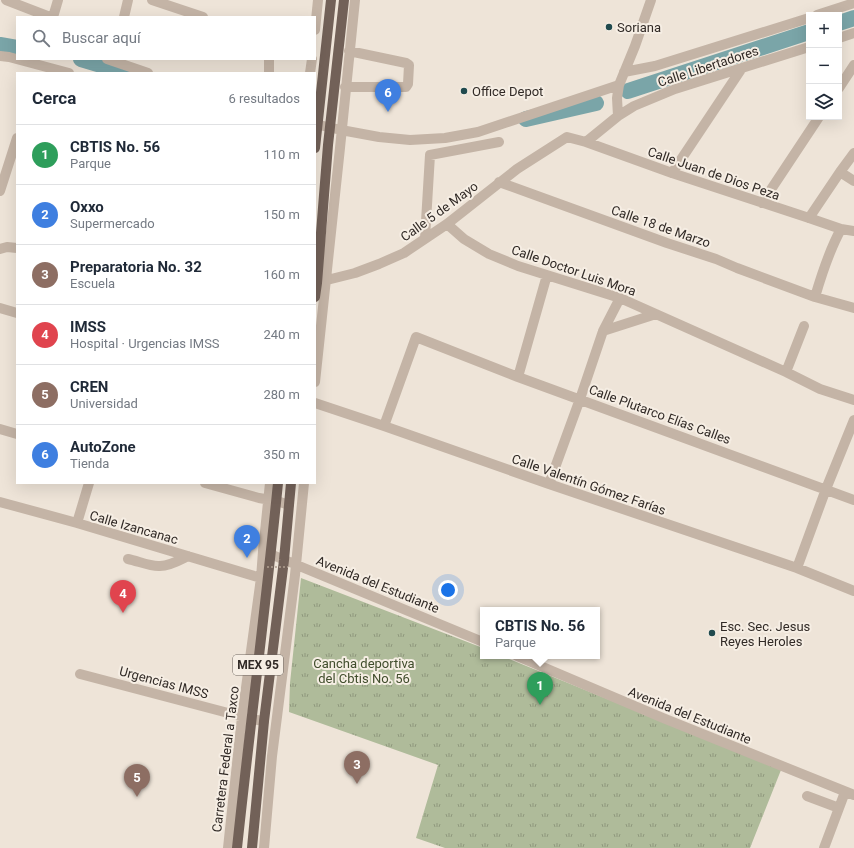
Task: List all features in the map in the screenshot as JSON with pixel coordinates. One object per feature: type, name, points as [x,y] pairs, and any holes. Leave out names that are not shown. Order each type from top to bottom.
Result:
[{"type":"main road","points":[[316,124],[332,0]]},
{"type":"main road","points":[[316,293],[319,282],[328,145],[344,0]]},
{"type":"main road","name":"MEX 95","points":[[237,848],[247,718],[272,501],[278,484]]},
{"type":"main road","name":"MEX 95","points":[[252,848],[264,721],[275,633],[289,564],[289,505],[291,484]]},
{"type":"street","points":[[6,0],[48,16]]},
{"type":"street","points":[[51,16],[58,0]]},
{"type":"street","points":[[124,16],[128,0]]},
{"type":"street","points":[[152,0],[200,16]]},
{"type":"street","points":[[316,20],[318,0]]},
{"type":"street","points":[[316,357],[319,282],[340,148],[354,0]]},
{"type":"street","points":[[586,142],[618,116],[617,98],[619,85],[651,0]]},
{"type":"street","points":[[826,12],[854,3]]},
{"type":"street","name":"Calle Libertadores","points":[[624,72],[655,66],[806,19]]},
{"type":"street","points":[[842,37],[854,33]]},
{"type":"street","name":"Calle Libertadores","points":[[618,116],[634,106],[674,90],[806,48]]},
{"type":"street","points":[[346,87],[406,87],[408,84],[409,65],[406,63],[349,51]]},
{"type":"street","points":[[0,56],[16,59]]},
{"type":"street","points":[[20,60],[65,72]]},
{"type":"street","points":[[110,60],[145,72]]},
{"type":"street","points":[[269,60],[269,72]]},
{"type":"street","points":[[310,72],[312,60]]},
{"type":"street","points":[[842,84],[854,65]]},
{"type":"street","points":[[672,173],[742,68]]},
{"type":"street","points":[[316,124],[379,137],[410,140],[445,138],[478,132],[619,85]]},
{"type":"street","points":[[762,203],[817,120]]},
{"type":"street","name":"Calle Juan de Dios Peza","points":[[567,137],[586,142],[672,173],[841,229],[854,231]]},
{"type":"street","name":"Calle 5 de Mayo","points":[[319,282],[355,273],[404,253],[447,224],[517,168],[567,137]]},
{"type":"street","points":[[0,191],[16,141]]},
{"type":"street","points":[[425,238],[430,155],[499,142]]},
{"type":"street","points":[[316,143],[340,148]]},
{"type":"street","points":[[809,218],[854,153]]},
{"type":"street","points":[[840,172],[854,181]]},
{"type":"street","name":"Calle 18 de Marzo","points":[[499,182],[667,243],[716,258],[737,268],[815,297],[854,308]]},
{"type":"street","name":"Calle Doctor Luis Mora","points":[[447,224],[464,239],[489,254],[518,266],[620,298],[786,372],[820,389],[854,400]]},
{"type":"street","points":[[815,297],[827,259],[841,229]]},
{"type":"street","points":[[0,249],[7,247],[16,248]]},
{"type":"street","points":[[518,377],[546,275]]},
{"type":"street","points":[[549,484],[603,331],[620,298]]},
{"type":"street","points":[[0,308],[16,313]]},
{"type":"street","points":[[603,331],[656,314]]},
{"type":"street","points":[[786,372],[804,326]]},
{"type":"street","name":"Calle Plutarco Elías Calles","points":[[384,426],[416,337],[518,377],[854,500]]},
{"type":"street","name":"Calle Valentín Gómez Farías","points":[[316,403],[797,568],[854,591]]},
{"type":"street","points":[[797,568],[854,420]]},
{"type":"street","points":[[0,429],[16,434]]},
{"type":"street","points":[[77,523],[90,484]]},
{"type":"street","points":[[209,484],[289,505]]},
{"type":"street","points":[[270,484],[272,501]]},
{"type":"street","points":[[264,848],[272,756],[288,635],[289,564],[304,484]]},
{"type":"street","name":"Calle Izancanac","points":[[0,502],[77,523],[261,578]]},
{"type":"street","points":[[260,612],[261,578],[267,552]]},
{"type":"street","name":"Avenida del Estudiante","points":[[267,552],[289,564],[480,641]]},
{"type":"street","points":[[128,559],[154,566],[161,566],[173,563],[188,556]]},
{"type":"street","points":[[275,633],[288,635]]},
{"type":"street","name":"Avenida del Estudiante","points":[[524,659],[663,718],[849,793]]},
{"type":"street","name":"Urgencias IMSS","points":[[80,674],[247,718],[264,721]]},
{"type":"street","name":"Carretera Federal a Taxco","points":[[228,848],[247,718]]},
{"type":"street","points":[[824,848],[838,808],[849,793]]},
{"type":"street","points":[[806,796],[838,808]]},
{"type":"path","points":[[267,567],[289,564]]},
{"type":"green space","name":"Cancha deportiva del Cbtis No. 56","points":[[301,578],[480,647],[480,659],[509,659],[781,770],[750,848],[445,848],[416,838],[438,765],[289,712],[290,683]]},
{"type":"waterway","points":[[842,22],[854,18]]},
{"type":"waterway","points":[[628,91],[806,33]]},
{"type":"waterway","points":[[0,45],[16,48]]},
{"type":"waterway","points":[[84,60],[125,72]]},
{"type":"waterway","points":[[526,119],[596,103]]},
{"type":"place","name":"Soriana","points":[[609,27]]},
{"type":"place","name":"Office Depot","points":[[464,91]]},
{"type":"place","name":"AutoZone","points":[[388,112]]},
{"type":"place","name":"Oxxo","points":[[247,558]]},
{"type":"place","name":"IMSS","points":[[123,613]]},
{"type":"place","name":"Esc. Sec. Jesus Reyes Heroles","points":[[712,633]]},
{"type":"place","name":"CBTIS No. 56","points":[[540,705]]},
{"type":"place","name":"Preparatoria No. 32","points":[[357,784]]},
{"type":"place","name":"CREN","points":[[137,797]]}]
